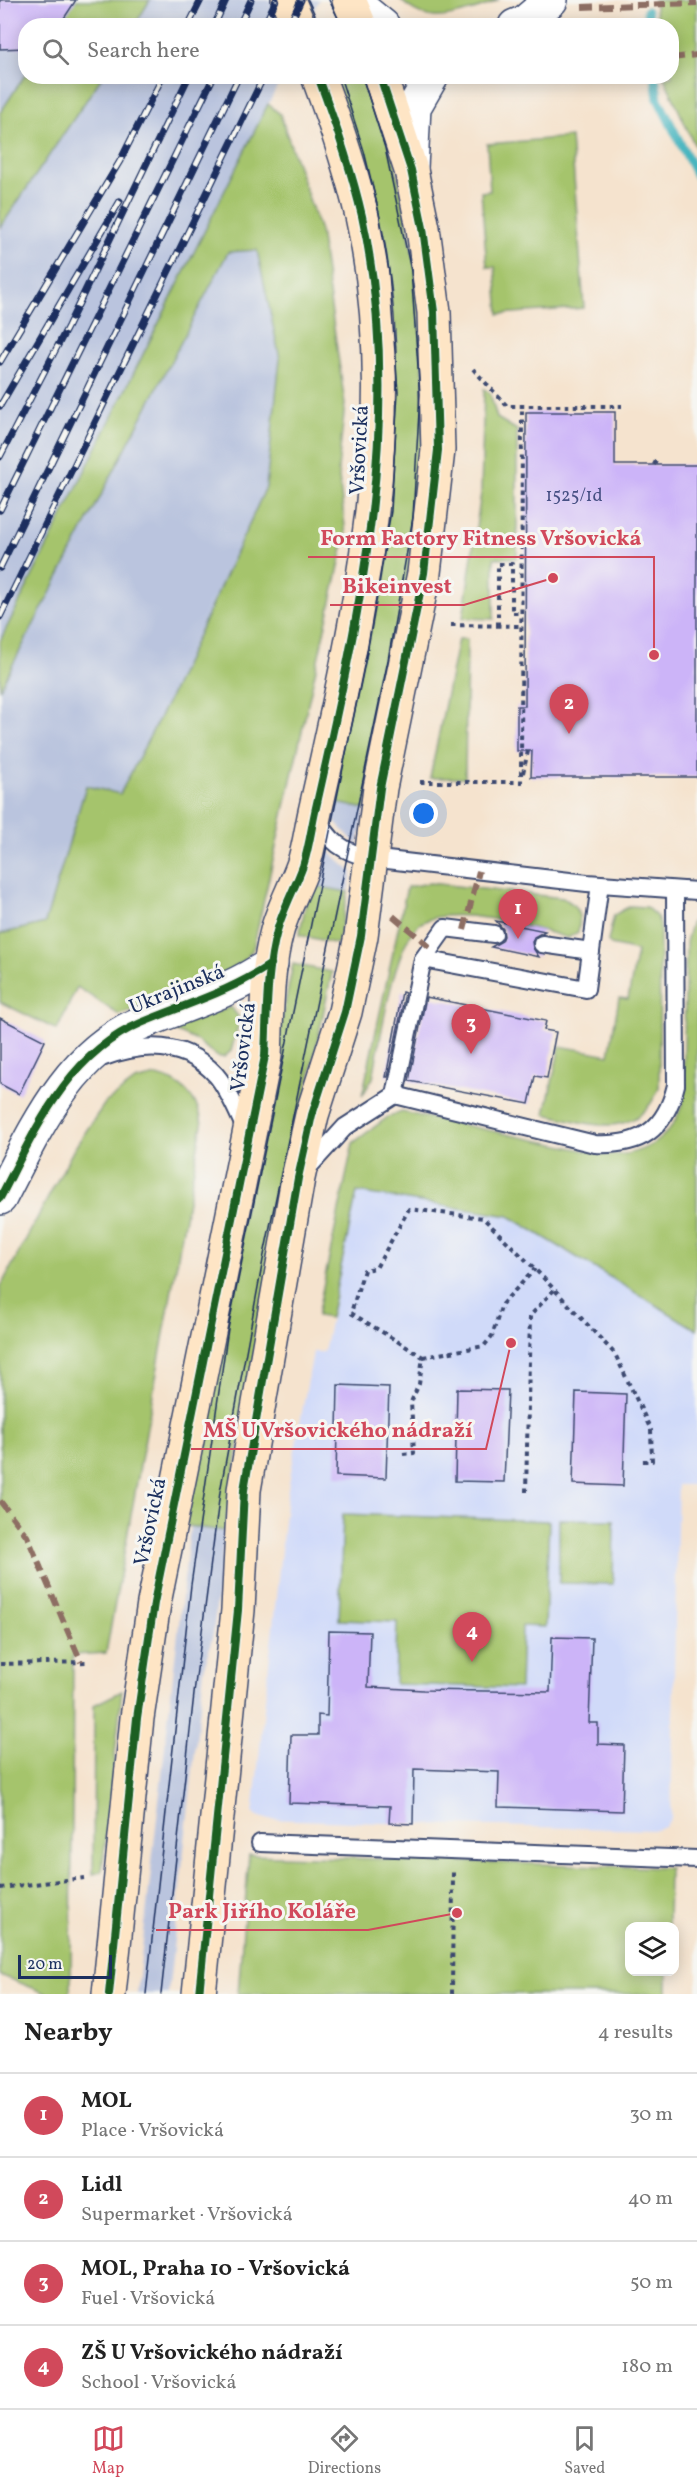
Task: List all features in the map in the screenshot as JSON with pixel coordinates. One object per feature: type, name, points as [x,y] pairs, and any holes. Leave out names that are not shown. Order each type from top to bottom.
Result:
[{"type":"main road","points":[[288,0],[295,18]]},
{"type":"main road","points":[[350,0],[357,18]]},
{"type":"main road","name":"Vršovická","points":[[109,1994],[134,1740],[153,1603],[265,1056],[271,964],[277,931],[303,864],[315,813],[365,574],[374,512],[381,390],[372,273],[362,216],[344,146],[321,84]]},
{"type":"main road","points":[[199,1994],[238,1610],[244,1490],[298,1178],[312,1115],[345,1012],[361,936],[380,788],[424,573],[438,450],[434,312],[423,228],[411,170],[382,84]]},
{"type":"street","points":[[350,0],[372,18]]},
{"type":"street","points":[[530,18],[551,0]]},
{"type":"street","points":[[411,170],[414,107],[427,84]]},
{"type":"street","name":"Ukrajinská","points":[[0,1198],[53,1101],[77,1066],[108,1042],[139,1023],[210,998],[246,981],[271,964]]},
{"type":"lane","points":[[315,813],[329,838],[338,846],[349,853],[370,858],[600,884],[697,891]]},
{"type":"lane","points":[[423,959],[586,989],[600,884]]},
{"type":"lane","points":[[395,1095],[595,1144],[620,1145],[646,1135],[661,1120],[672,1103],[676,1085],[675,890]]},
{"type":"lane","points":[[298,1178],[345,1127],[395,1095],[423,959],[445,928],[494,934]]},
{"type":"lane","points":[[542,944],[591,951]]},
{"type":"lane","name":"Ukrajinská","points":[[77,1066],[144,1046],[171,1047],[197,1060],[216,1075],[248,1135]]},
{"type":"lane","points":[[260,1843],[697,1859]]},
{"type":"path","points":[[473,369],[507,406],[622,406]]},
{"type":"path","points":[[521,782],[522,406]]},
{"type":"path","points":[[654,465],[657,459]]},
{"type":"path","points":[[498,626],[498,564],[512,564],[512,613],[522,613]]},
{"type":"path","points":[[451,625],[521,627]]},
{"type":"path","points":[[521,782],[528,751]]},
{"type":"path","points":[[420,782],[521,782]]},
{"type":"path","points":[[535,1269],[502,1304],[492,1336],[484,1346],[423,1357],[351,1313],[364,1270],[376,1268],[409,1209],[483,1218],[535,1269],[615,1354],[630,1381],[651,1430],[652,1461],[640,1461]]},
{"type":"path","points":[[526,1492],[530,1316],[554,1290]]},
{"type":"path","points":[[403,1454],[414,1453],[411,1402],[418,1384],[423,1357]]},
{"type":"path","points":[[520,1457],[527,1457]]},
{"type":"path","points":[[0,1664],[88,1662]]},
{"type":"path","points":[[452,1994],[453,1850]]},
{"type":"path","points":[[0,1888],[84,1878]]},
{"type":"shaded area","points":[[0,0],[18,18],[20,84],[0,114]]},
{"type":"shaded area","points":[[150,0],[319,0],[310,18],[140,18]]},
{"type":"shaded area","points":[[97,84],[278,84],[0,641],[0,228]]},
{"type":"shaded area","points":[[257,250],[280,359],[266,487],[168,701],[120,794],[86,787],[45,923],[0,934],[0,689],[228,251]]},
{"type":"shaded area","points":[[328,801],[365,809],[358,846],[327,813]]},
{"type":"shaded area","points":[[319,843],[352,872],[348,892],[310,885]]},
{"type":"shaded area","points":[[357,1191],[509,1216],[697,1330],[697,1485],[678,1485],[671,1818],[665,1827],[656,1830],[413,1824],[266,1819],[253,1814],[287,1494],[313,1352],[324,1352]]},
{"type":"shaded area","points":[[190,1527],[225,1531],[213,1634],[204,1670],[168,1994],[137,1994]]},
{"type":"green space","points":[[75,0],[150,0],[139,18],[63,18]]},
{"type":"green space","points":[[401,0],[498,0],[467,12],[440,17],[421,13]]},
{"type":"green space","points":[[654,0],[697,0],[697,151],[667,84],[679,84],[679,18],[656,18]]},
{"type":"green space","points":[[19,84],[97,84],[0,228],[0,113]]},
{"type":"green space","points":[[333,84],[372,84],[391,143],[416,269],[425,393],[419,516],[365,809],[328,801],[389,452]]},
{"type":"green space","points":[[268,104],[280,114],[320,231],[345,404],[338,469],[346,535],[253,949],[243,961],[211,980],[119,1015],[77,987],[57,1030],[0,1002],[0,934],[45,923],[86,786],[120,794],[168,701],[266,487],[280,359],[257,250],[228,252],[0,689],[0,641]]},
{"type":"green space","points":[[571,137],[584,308],[499,314],[495,267],[487,267],[481,192],[490,191],[487,144]]},
{"type":"green space","points":[[484,389],[490,393],[497,418],[517,430],[517,558],[494,558],[494,619],[463,618],[481,493]]},
{"type":"green space","points":[[458,639],[467,639],[465,778],[430,778]]},
{"type":"green space","points":[[430,883],[563,898],[578,912],[578,932],[568,938],[515,924],[472,916],[435,917],[421,923],[411,934],[395,971],[373,1078],[362,1096],[407,887]]},
{"type":"green space","points":[[310,885],[348,892],[338,944],[299,935]]},
{"type":"green space","points":[[630,906],[646,907],[657,917],[660,925],[659,1088],[650,1105],[638,1116],[625,1123],[595,1124],[545,1114],[560,1046],[609,1055],[619,998],[628,999],[637,951],[611,945],[608,941],[614,915]]},
{"type":"green space","points":[[697,916],[697,1330],[509,1216],[357,1192],[330,1318],[317,1316],[353,1143],[388,1117],[402,1112],[607,1155],[645,1148],[664,1135],[672,1125],[683,1101],[686,942],[691,924]]},
{"type":"green space","points":[[293,964],[332,972],[261,1321],[225,1531],[180,1525]]},
{"type":"green space","points":[[231,1007],[240,1019],[231,1051],[224,1057],[218,1057],[197,1041],[175,1031],[178,1026]]},
{"type":"green space","points":[[156,1076],[181,1086],[187,1092],[197,1107],[202,1124],[106,1653],[73,1655],[71,1987],[68,1994],[48,1994],[0,1975],[0,1288],[74,1149],[105,1103],[135,1081]]},
{"type":"green space","points":[[343,1514],[549,1521],[545,1627],[522,1626],[520,1688],[395,1684],[397,1622],[339,1620]]},
{"type":"green space","points":[[559,1519],[614,1520],[613,1584],[559,1583]]},
{"type":"green space","points":[[122,1691],[102,1872],[93,1874],[94,1705]]},
{"type":"green space","points":[[249,1855],[669,1868],[668,1922],[625,1922],[625,1976],[667,1976],[667,1994],[238,1994]]},
{"type":"building","points":[[0,0],[76,0],[64,18],[18,18],[18,48],[0,49]]},
{"type":"building","points":[[526,412],[615,412],[615,465],[697,465],[697,777],[531,777],[532,751],[517,751],[517,706],[525,706]]},
{"type":"building","points":[[496,921],[545,931],[534,937],[532,942],[539,957],[491,947],[502,941],[504,936],[503,929]]},
{"type":"building","points":[[402,992],[405,993],[388,1077],[386,1077]]},
{"type":"building","points":[[426,997],[546,1021],[544,1030],[556,1032],[547,1078],[535,1076],[529,1104],[409,1081]]},
{"type":"building","points":[[0,1018],[45,1041],[19,1094],[0,1084]]},
{"type":"building","points":[[338,1385],[389,1387],[386,1478],[336,1476]]},
{"type":"building","points":[[457,1389],[508,1390],[504,1482],[455,1481]]},
{"type":"building","points":[[576,1392],[626,1394],[623,1486],[573,1484]]},
{"type":"building","points":[[329,1631],[370,1632],[368,1687],[423,1690],[550,1692],[552,1637],[592,1638],[589,1723],[598,1723],[598,1744],[624,1745],[622,1811],[498,1807],[499,1772],[414,1769],[413,1824],[389,1823],[390,1806],[289,1803],[291,1735],[318,1735],[318,1715],[327,1716]]},
{"type":"waterway","points":[[647,11],[648,18]]},
{"type":"waterway","points":[[656,84],[658,99],[697,176]]},
{"type":"tram line","points":[[308,0],[316,18]]},
{"type":"tram line","points":[[329,0],[338,18]]},
{"type":"tram line","points":[[146,1994],[191,1585],[228,1329],[367,651],[391,511],[398,392],[389,272],[379,213],[364,151],[343,84]]},
{"type":"tram line","points":[[161,1994],[195,1685],[220,1492],[263,1260],[388,660],[413,517],[420,394],[411,271],[385,148],[365,84]]},
{"type":"railway","points":[[192,18],[201,0]]},
{"type":"railway","points":[[218,18],[226,0]]},
{"type":"railway","points":[[243,18],[251,0]]},
{"type":"railway","points":[[268,18],[276,0]]},
{"type":"railway","points":[[293,18],[301,0]]},
{"type":"railway","points":[[0,362],[120,161],[159,84]]},
{"type":"railway","points":[[0,457],[68,326],[185,84]]},
{"type":"railway","points":[[0,510],[210,84]]},
{"type":"railway","points":[[0,568],[235,84]]},
{"type":"railway","points":[[0,617],[260,84]]},
{"type":"railway","points":[[0,406],[120,201]]},
{"type":"marked path","points":[[582,7],[697,3]]},
{"type":"marked path","points":[[679,57],[697,55]]},
{"type":"marked path","points":[[464,930],[479,871]]},
{"type":"marked path","points":[[393,916],[431,948]]},
{"type":"marked path","points":[[0,1501],[27,1536],[81,1662]]},
{"type":"cycle path","points":[[109,1994],[137,1718],[154,1603],[265,1056],[273,946],[307,852],[347,664],[372,516],[378,441],[379,366],[374,291],[358,198],[321,84]]},
{"type":"cycle path","points":[[199,1994],[238,1610],[244,1490],[298,1178],[312,1115],[345,1012],[361,936],[380,788],[424,573],[438,450],[434,312],[423,228],[411,170],[383,84]]},
{"type":"cycle path","points":[[0,1198],[40,1121],[73,1074],[93,1054],[115,1037],[141,1023],[224,990],[271,964]]},
{"type":"place","name":"Bikeinvest","points":[[553,578]]},
{"type":"place","name":"Form Factory Fitness Vršovická","points":[[654,655]]},
{"type":"place","name":"Lidl","points":[[569,734]]},
{"type":"place","name":"MOL","points":[[518,939]]},
{"type":"place","name":"MOL, Praha 10 - Vršovická","points":[[471,1054]]},
{"type":"place","name":"MŠ U Vršovického nádraží","points":[[511,1343]]},
{"type":"place","name":"ZŠ U Vršovického nádraží","points":[[472,1662]]},
{"type":"place","name":"Park Jiřího Koláře","points":[[457,1913]]}]
